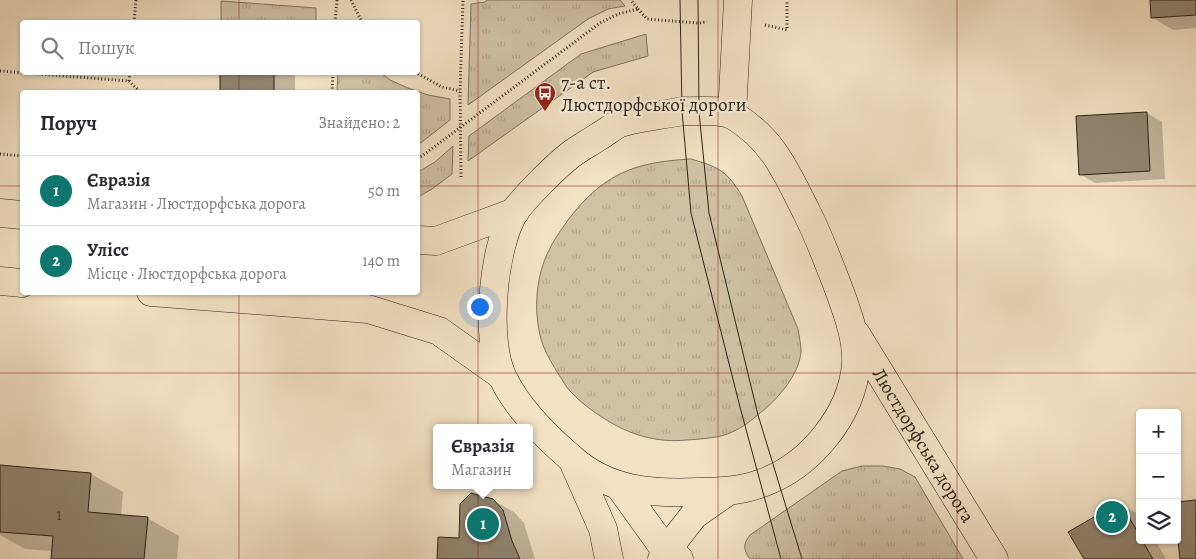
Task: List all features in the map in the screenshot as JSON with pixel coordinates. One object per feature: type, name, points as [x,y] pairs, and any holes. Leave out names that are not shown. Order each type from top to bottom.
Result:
[{"type":"main road","points":[[732,114],[738,0]]},
{"type":"main road","points":[[714,111],[732,114],[764,138],[780,162],[823,244],[853,330],[856,363],[849,394],[834,425],[803,460],[776,477],[760,484],[727,492],[665,493],[620,487],[596,476],[573,461],[520,406],[501,375],[493,336],[492,304],[503,238],[515,212],[535,189],[569,156],[620,124],[682,112],[714,111]]},
{"type":"main road","points":[[420,240],[436,241],[515,212]]},
{"type":"main road","points":[[0,213],[20,215]]},
{"type":"main road","points":[[0,281],[20,283]]},
{"type":"main road","points":[[189,295],[368,309],[439,331],[501,375]]},
{"type":"main road","name":"Люстдорфська дорога","points":[[853,330],[994,559]]},
{"type":"main road","points":[[573,461],[603,529],[609,559]]},
{"type":"main road","points":[[620,487],[669,556],[694,515],[727,492]]},
{"type":"path","points":[[134,20],[136,0]]},
{"type":"path","points":[[335,20],[337,0]]},
{"type":"path","points":[[351,0],[361,20]]},
{"type":"path","points":[[460,177],[463,0]]},
{"type":"path","points":[[420,157],[600,23],[618,14],[638,9],[632,0]]},
{"type":"path","points":[[0,71],[20,73]]},
{"type":"path","points":[[52,75],[129,81],[138,90]]},
{"type":"path","points":[[129,81],[130,75]]},
{"type":"path","points":[[332,90],[333,75]]},
{"type":"path","points":[[420,75],[442,87],[460,91]]},
{"type":"path","points":[[0,154],[20,156]]},
{"type":"green space","points":[[487,0],[620,0],[625,6],[608,9],[588,19],[468,105],[471,4]]},
{"type":"green space","points":[[221,1],[316,8],[316,20],[221,20]]},
{"type":"green space","points":[[646,34],[648,56],[593,72],[468,161],[469,136],[581,54]]},
{"type":"green space","points":[[338,75],[384,75],[390,80],[414,90],[337,90]]},
{"type":"green space","points":[[420,92],[450,99],[450,120],[420,143]]},
{"type":"green space","points":[[453,146],[452,174],[420,196],[420,171],[435,162]]},
{"type":"green space","points":[[691,159],[709,165],[727,175],[742,196],[798,329],[801,351],[800,360],[797,369],[780,394],[767,408],[736,430],[704,439],[676,441],[654,439],[614,425],[586,406],[568,389],[543,345],[538,322],[538,286],[544,263],[557,236],[581,204],[594,191],[621,173],[636,167],[653,163]]},
{"type":"green space","points":[[862,466],[883,466],[900,469],[915,477],[963,559],[750,559],[745,547],[750,535],[842,471]]},
{"type":"building","points":[[1150,0],[1196,0],[1196,15],[1151,18]]},
{"type":"building","points":[[220,75],[274,75],[274,90],[220,90]]},
{"type":"building","points":[[1147,112],[1150,171],[1079,175],[1076,116]]},
{"type":"building","points":[[0,465],[91,473],[88,512],[148,517],[144,559],[51,559],[53,536],[0,532]]},
{"type":"building","points":[[471,493],[493,499],[503,510],[512,541],[520,559],[437,559],[438,537],[459,538],[460,504]]},
{"type":"building","points":[[1196,500],[1196,559],[1180,559],[1178,544],[1181,544],[1181,502]]},
{"type":"building","points":[[1120,502],[1136,529],[1136,544],[1144,544],[1153,559],[1084,559],[1068,532]]},
{"type":"tram line","points":[[680,0],[682,111],[691,213],[781,559]]},
{"type":"tram line","points":[[698,0],[699,112],[709,213],[758,415],[802,559]]},
{"type":"place","name":"7-а ст. Люстдорфської дороги","points":[[545,112]]},
{"type":"place","name":"Улісс","points":[[1112,517]]},
{"type":"place","name":"Євразія","points":[[483,524]]}]
